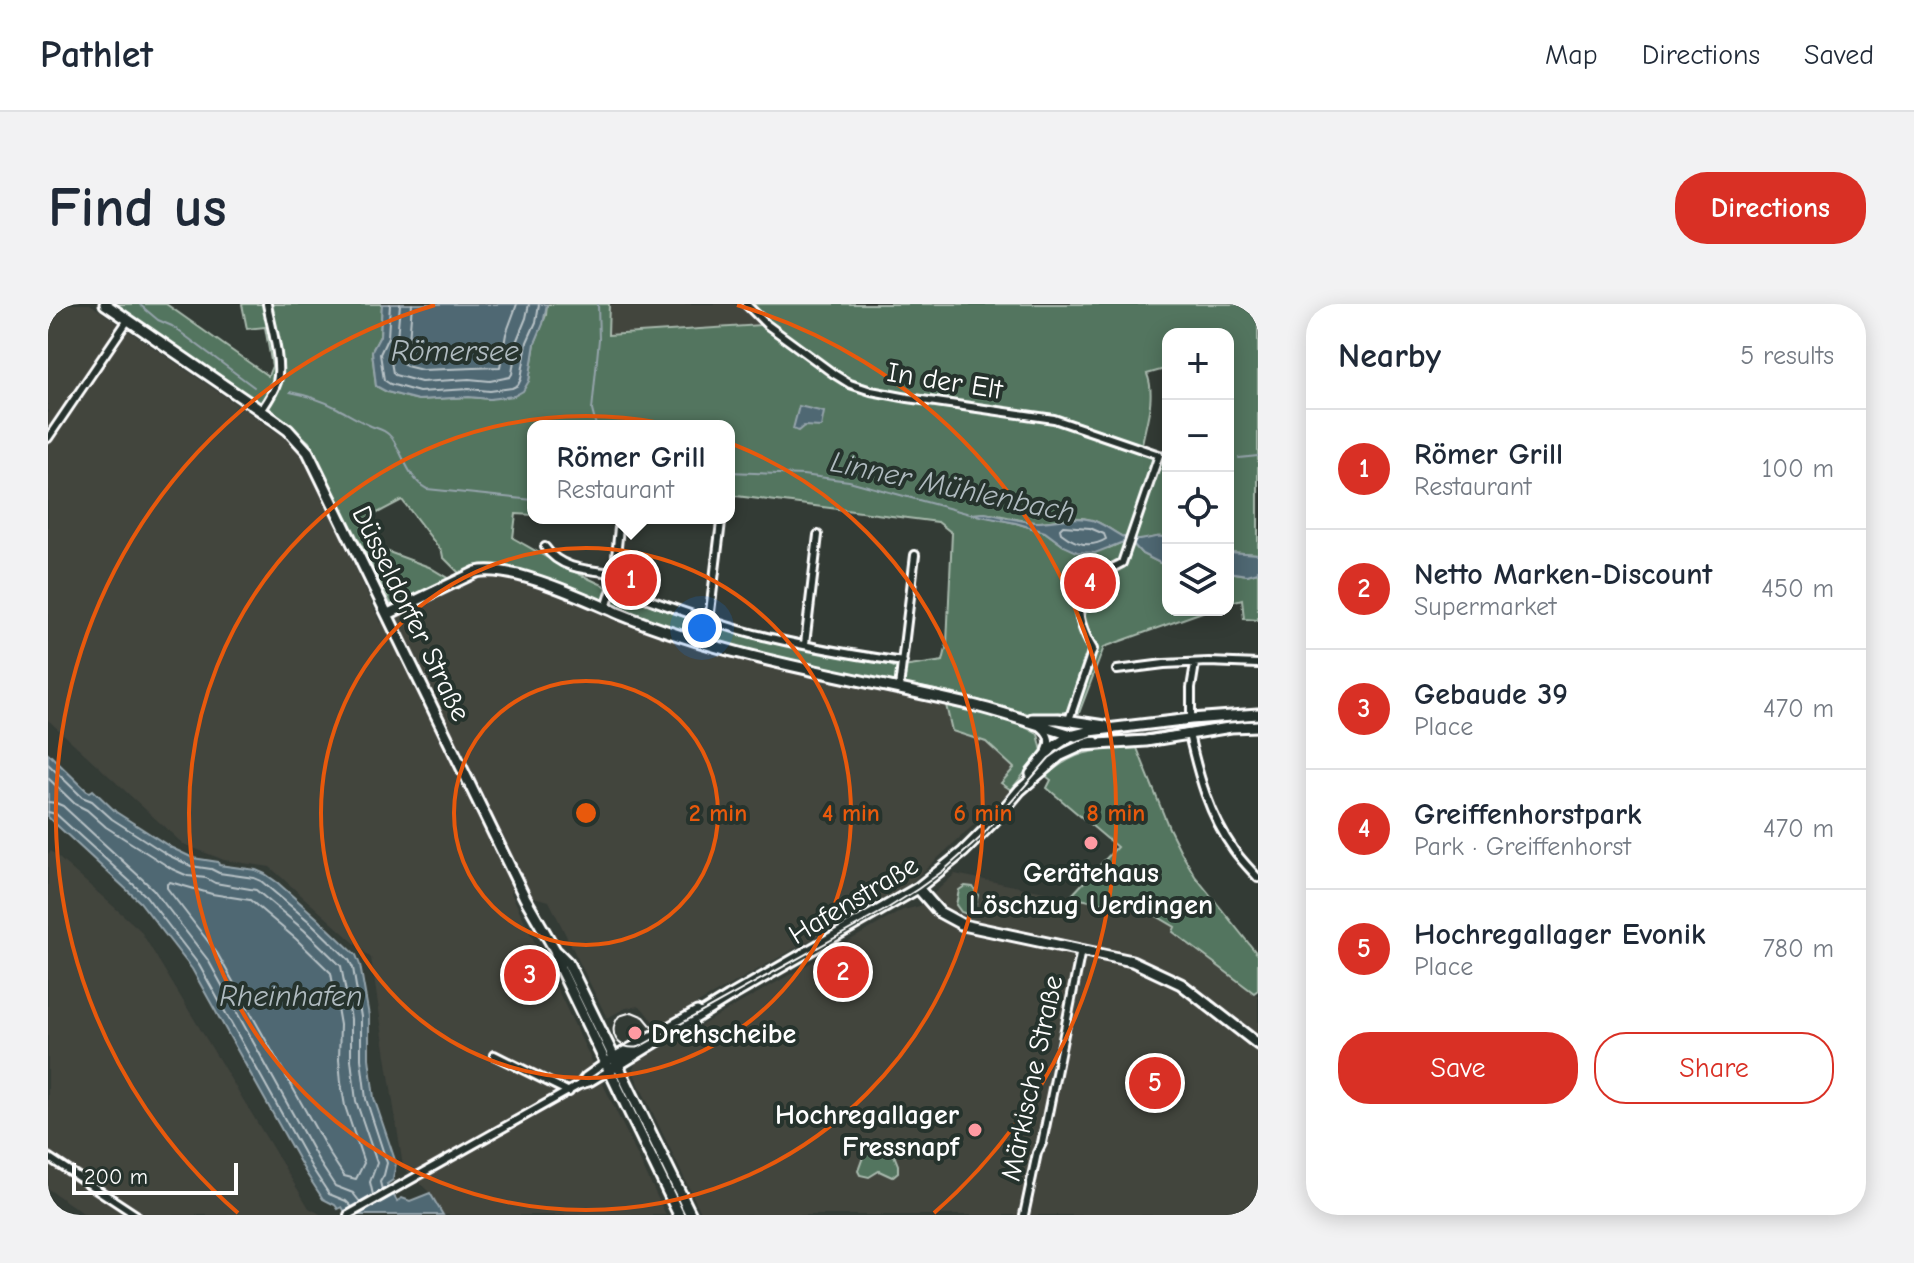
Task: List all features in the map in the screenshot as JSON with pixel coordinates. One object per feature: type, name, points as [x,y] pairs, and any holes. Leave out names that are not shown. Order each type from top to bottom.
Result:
[{"type":"main road","name":"Düsseldorfer Straße","points":[[105,304],[288,430],[308,452],[525,898],[555,950],[560,968],[691,1215]]},
{"type":"main road","points":[[388,614],[476,572],[492,570],[539,582],[674,634],[733,651],[1021,718],[1070,736],[1101,743]]},
{"type":"main road","points":[[1070,736],[1191,719],[1258,714]]},
{"type":"main road","points":[[1049,726],[1069,720],[1130,728]]},
{"type":"main road","name":"Hafenstraße","points":[[1020,790],[1045,767],[1072,749],[1258,726]]},
{"type":"main road","name":"Hafenstraße","points":[[613,1064],[683,1019],[729,997],[918,888],[979,837],[1042,759],[1070,736]]},
{"type":"main road","points":[[918,888],[939,912],[963,925],[1132,961],[1181,984],[1257,1041]]},
{"type":"main road","name":"Düsseldorfer Straße","points":[[613,1064],[679,1215]]},
{"type":"street","points":[[261,411],[278,378],[267,304]]},
{"type":"street","name":"In der Elt","points":[[746,304],[766,324],[850,384],[908,398],[1054,419],[1159,455],[1122,563],[1094,578],[1080,598],[1082,630],[1093,649],[1069,720]]},
{"type":"street","points":[[48,438],[128,320]]},
{"type":"street","points":[[609,609],[619,524]]},
{"type":"street","points":[[709,620],[721,524]]},
{"type":"street","points":[[805,644],[818,535]]},
{"type":"street","points":[[545,547],[550,555],[576,569],[614,573]]},
{"type":"street","points":[[899,688],[915,555]]},
{"type":"street","points":[[613,586],[743,630],[903,662]]},
{"type":"street","points":[[1117,670],[1164,664],[1258,664]]},
{"type":"street","points":[[1191,719],[1195,664]]},
{"type":"street","points":[[1042,759],[1049,747],[1049,726]]},
{"type":"street","points":[[1189,734],[1200,781],[1211,808],[1233,849],[1258,878]]},
{"type":"street","name":"Märkische Straße","points":[[1024,1215],[1037,1153],[1042,1143],[1081,950]]},
{"type":"street","points":[[494,1055],[569,1092]]},
{"type":"street","name":"Hafenstraße","points":[[348,1215],[569,1092],[585,1077],[613,1064]]},
{"type":"street","points":[[48,1157],[136,1215]]},
{"type":"shaded area","points":[[48,304],[90,304],[284,437],[303,455],[381,623],[482,573],[496,573],[536,585],[650,633],[690,646],[946,705],[952,731],[986,742],[1014,768],[1002,783],[1011,790],[910,884],[657,1026],[640,1006],[626,1008],[607,1018],[549,901],[510,891],[666,1215],[443,1215],[430,1193],[403,1167],[371,958],[270,867],[224,860],[183,844],[48,720]]},
{"type":"shaded area","points":[[609,304],[743,304],[764,325],[608,335]]},
{"type":"shaded area","points":[[51,851],[140,930],[309,1208],[322,1215],[86,1215],[48,1189],[48,854]]},
{"type":"shaded area","points":[[955,874],[1153,914],[1176,927],[1174,933],[1258,996],[1258,1215],[702,1215],[633,1072],[635,1063],[903,910],[920,906]]},
{"type":"green space","points":[[114,304],[166,304],[268,376],[272,366],[265,327],[247,329],[242,304],[382,304],[380,336],[372,351],[376,386],[419,400],[490,399],[529,381],[535,343],[547,304],[609,304],[608,335],[762,325],[743,304],[1258,304],[1258,554],[1234,552],[1234,328],[1162,328],[1162,370],[1147,374],[1151,391],[1142,444],[1162,452],[1162,537],[1132,540],[1085,518],[1036,522],[974,514],[1045,532],[1064,546],[1109,548],[1123,542],[1134,545],[1142,554],[1162,564],[1162,616],[1191,616],[1104,647],[1079,713],[1033,715],[904,684],[899,673],[896,682],[892,683],[774,659],[703,640],[495,567],[482,567],[460,574],[443,557],[402,500],[364,520],[362,525],[365,531],[375,547],[429,567],[449,579],[393,608],[309,442],[279,416]],"holes":[[[527,420],[735,420],[735,496],[938,522],[952,533],[947,644],[943,661],[896,668],[756,638],[658,608],[561,565],[513,538],[516,514],[527,515]]]},
{"type":"green space","points":[[1258,572],[1258,620],[1244,619],[1242,599],[1234,601],[1234,573],[1247,575]]},
{"type":"green space","points":[[946,705],[1010,719],[1038,734],[1042,751],[1011,790],[1001,783],[1014,768],[986,742],[952,731]]},
{"type":"green space","points":[[1137,748],[1169,828],[1195,876],[1258,955],[1258,990],[1254,993],[1173,932],[1175,927],[1153,914],[1070,897],[1117,847],[1047,788],[1051,780],[1046,776],[1078,755],[1099,750]]},
{"type":"green space","points":[[965,886],[973,887],[978,895],[975,908],[967,914],[956,905],[959,890]]},
{"type":"green space","points":[[869,1150],[894,1155],[898,1172],[892,1177],[879,1171],[869,1177],[860,1175],[858,1171],[863,1157]]},
{"type":"water","name":"Römersee","points":[[382,304],[547,304],[535,343],[529,381],[523,391],[514,396],[490,399],[418,400],[387,392],[376,386],[372,351],[380,336]]},
{"type":"water","points":[[799,406],[824,412],[821,427],[793,429]]},
{"type":"water","name":"Linner Mühlenbach","points":[[985,513],[1035,522],[1084,519],[1098,522],[1131,540],[1162,537],[1162,564],[1142,554],[1134,545],[1123,542],[1095,553],[1077,552],[1045,532],[970,514]]},
{"type":"water","points":[[1234,552],[1258,554],[1258,572],[1247,575],[1234,573]]},
{"type":"water","name":"Rheinhafen","points":[[48,753],[87,791],[93,790],[116,812],[172,848],[193,858],[265,874],[356,955],[369,1016],[369,1058],[374,1098],[396,1163],[393,1180],[387,1184],[397,1201],[402,1198],[410,1201],[430,1193],[443,1215],[347,1215],[342,1207],[338,1209],[323,1199],[192,969],[140,902],[48,817]]},
{"type":"waterway","name":"Linner Mühlenbach","points":[[139,304],[254,387]]},
{"type":"waterway","points":[[594,420],[592,410],[599,339],[598,304]]},
{"type":"waterway","name":"Linner Mühlenbach","points":[[290,392],[326,403],[387,433],[411,473],[427,489],[527,499]]},
{"type":"waterway","points":[[1239,458],[1258,456]]},
{"type":"waterway","name":"Linner Mühlenbach","points":[[735,472],[803,475],[849,481],[970,514]]},
{"type":"tram line","points":[[653,1028],[644,1017],[632,1012],[619,1016],[614,1034],[625,1046],[639,1047],[918,889],[980,838],[1049,758],[1069,744],[1091,737],[1149,735],[1258,720]]},
{"type":"place","name":"Römer Grill","points":[[631,580]]},
{"type":"place","name":"Greiffenhorstpark","points":[[1090,583]]},
{"type":"place","name":"Gerätehaus Löschzug Uerdingen","points":[[1091,843]]},
{"type":"place","name":"Netto Marken-Discount","points":[[843,972]]},
{"type":"place","name":"Gebaude 39","points":[[530,975]]},
{"type":"place","name":"Drehscheibe","points":[[635,1033]]},
{"type":"place","name":"Hochregallager Evonik","points":[[1155,1083]]},
{"type":"place","name":"Hochregallager Fressnapf","points":[[975,1130]]}]
